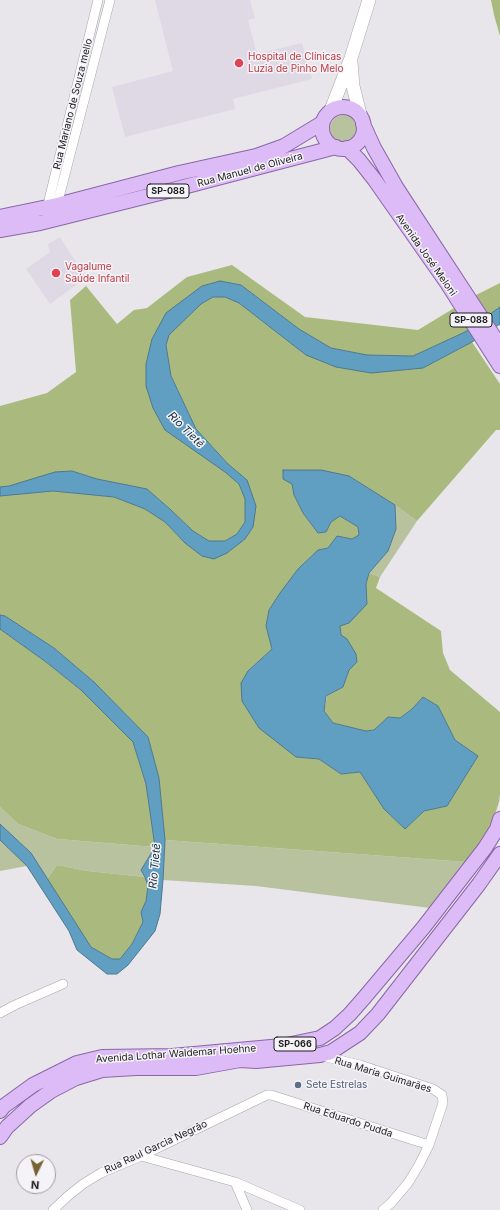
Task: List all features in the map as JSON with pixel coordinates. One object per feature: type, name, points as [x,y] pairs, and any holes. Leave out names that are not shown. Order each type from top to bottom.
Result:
[{"type":"main road","points":[[331,110],[344,107],[351,109],[357,112],[362,121]]},
{"type":"main road","name":"SP-088","points":[[331,110],[324,118],[322,123],[323,135],[330,144],[342,148],[353,146],[362,137],[362,121]]},
{"type":"main road","name":"Avenida José Meloni","points":[[362,121],[374,148],[396,187],[498,356]]},
{"type":"main road","name":"Rua Manuel de Oliveira","points":[[0,216],[52,206],[179,173],[256,156],[284,146],[322,123]]},
{"type":"main road","name":"Rua Manuel de Oliveira","points":[[0,230],[40,223],[342,148]]},
{"type":"main road","name":"Avenida José Meloni","points":[[342,148],[359,160],[452,282]]},
{"type":"main road","name":"Avenida Lothar Waldemar Hoehne","points":[[1,1106],[33,1085],[77,1063],[102,1057],[172,1056],[282,1046],[320,1038],[335,1028],[360,1004],[423,928],[485,848],[497,829],[500,819]]},
{"type":"main road","name":"Avenida Lothar Waldemar Hoehne","points":[[0,1137],[7,1127],[30,1106],[51,1090],[76,1078],[102,1070],[136,1068],[196,1068],[240,1060],[256,1061],[320,1055],[331,1052],[360,1033],[378,1014],[479,884],[500,854]]},
{"type":"street","name":"Rua Mariano de Souza mello","points":[[52,206],[98,0]]},
{"type":"street","name":"Rua Mariano de Souza mello","points":[[52,206],[110,0]]},
{"type":"street","name":"Avenida José Meloni","points":[[331,110],[351,58],[369,0]]},
{"type":"street","name":"Avenida José Meloni","points":[[351,58],[353,86],[362,121]]},
{"type":"street","points":[[0,1013],[63,984]]},
{"type":"street","name":"Rua Maria Guimarães","points":[[320,1055],[433,1089],[442,1095],[443,1103],[429,1145]]},
{"type":"street","name":"Rua Eduardo Pudda","points":[[267,1096],[271,1095],[429,1145]]},
{"type":"street","name":"Rua Raul Garcia Negrão","points":[[53,1210],[78,1188],[101,1173],[141,1156],[267,1096]]},
{"type":"street","points":[[383,1210],[408,1183],[429,1145]]},
{"type":"street","points":[[141,1156],[235,1182],[300,1210]]},
{"type":"street","points":[[235,1182],[247,1210]]},
{"type":"shaded area","name":"Hospital de Clínicas Luzia de Pinho Melo","points":[[155,0],[250,0],[255,18],[248,20],[257,54],[302,43],[312,79],[233,99],[235,109],[125,137],[112,87],[173,71]]},
{"type":"shaded area","name":"Vagalume Saúde Infantil","points":[[60,237],[86,278],[50,304],[26,269],[50,252],[48,244]]},
{"type":"green space","points":[[491,0],[500,0],[500,36],[494,15]]},
{"type":"green space","points":[[344,115],[354,119],[358,129],[354,139],[344,143],[334,139],[330,129],[334,119]]},
{"type":"green space","points":[[232,265],[305,317],[418,330],[474,296],[500,283],[500,307],[465,332],[413,356],[367,355],[331,348],[299,329],[241,285],[220,281],[202,286],[146,364],[225,472],[239,484],[245,499],[245,522],[237,534],[225,541],[209,541],[193,531],[147,489],[97,479],[72,471],[0,487],[0,406],[47,393],[76,372],[70,300],[86,286],[117,324],[134,310],[147,308],[187,277]]},
{"type":"green space","points":[[213,297],[225,297],[239,303],[306,355],[423,368],[472,342],[500,384],[500,430],[496,430],[417,521],[395,505],[349,476],[292,484],[294,495],[303,513],[318,533],[326,532],[331,522],[340,516],[358,527],[359,536],[352,539],[337,536],[328,548],[318,550],[298,569],[269,610],[266,626],[272,649],[248,671],[296,757],[319,759],[341,774],[360,772],[384,809],[405,829],[424,811],[447,806],[478,756],[455,740],[438,706],[423,697],[412,709],[400,718],[388,717],[374,730],[366,731],[333,723],[324,711],[327,696],[343,687],[349,670],[357,662],[341,636],[340,626],[367,604],[366,584],[369,573],[380,577],[376,588],[441,631],[443,653],[450,670],[500,712],[499,802],[490,830],[467,862],[165,840],[159,778],[148,737],[94,682],[54,648],[5,616],[0,615],[0,496],[53,491],[114,497],[145,509],[165,522],[185,543],[227,553],[245,539],[253,527],[247,480],[228,464],[196,429],[171,376],[166,344],[169,334],[201,304]]},
{"type":"green space","points":[[395,505],[417,521],[380,577],[369,573],[388,551],[396,529]]},
{"type":"green space","points":[[0,629],[46,662],[81,690],[133,741],[146,784],[155,847],[57,839],[18,824],[0,807]]},
{"type":"green space","points":[[0,807],[18,824],[57,839],[155,847],[141,870],[145,877],[88,871],[57,865],[47,879],[31,853],[0,824]]},
{"type":"green space","points":[[0,840],[27,866],[0,871]]},
{"type":"green space","points":[[165,840],[467,862],[430,908],[256,886],[163,880]]},
{"type":"green space","points":[[57,865],[88,871],[145,877],[148,886],[146,901],[141,912],[143,922],[132,944],[120,959],[112,959],[91,947],[47,879]]},
{"type":"water","name":"Rio Tietê","points":[[220,281],[241,285],[299,329],[331,348],[367,355],[413,356],[465,332],[500,307],[500,324],[472,342],[423,368],[371,373],[336,367],[306,355],[239,303],[225,297],[213,297],[201,304],[169,335],[166,345],[171,376],[196,429],[228,464],[247,480],[256,506],[253,527],[245,539],[227,553],[214,559],[202,556],[185,543],[165,522],[145,509],[114,497],[53,491],[0,496],[0,487],[9,486],[55,472],[72,471],[97,479],[147,489],[193,531],[209,541],[225,541],[237,534],[245,522],[245,499],[239,484],[225,472],[165,430],[153,408],[146,386],[146,364],[152,339],[166,313],[202,286]]},
{"type":"water","points":[[283,470],[321,470],[349,476],[395,505],[396,529],[388,551],[369,573],[366,584],[367,604],[349,623],[340,626],[341,635],[347,639],[356,654],[357,662],[349,670],[343,687],[326,696],[324,711],[333,723],[366,731],[374,730],[388,717],[400,718],[412,709],[423,697],[438,706],[455,740],[478,756],[447,806],[424,811],[405,829],[384,809],[360,772],[341,774],[319,759],[296,757],[259,728],[242,701],[241,683],[248,671],[272,649],[266,626],[269,610],[280,593],[298,569],[318,550],[328,548],[337,536],[352,539],[359,535],[358,527],[340,516],[331,522],[326,532],[318,533],[303,513],[294,495],[292,484],[283,479]]},
{"type":"water","name":"Rio Tietê","points":[[0,615],[5,616],[54,648],[94,682],[148,737],[159,778],[165,840],[160,914],[155,931],[128,965],[117,974],[107,974],[77,950],[69,931],[27,866],[0,840],[0,824],[31,853],[91,947],[112,959],[120,959],[132,944],[143,922],[141,912],[146,901],[148,886],[141,870],[155,847],[146,784],[133,742],[81,690],[46,662],[0,629]]},
{"type":"place","name":"Hospital de Clínicas Luzia de Pinho Melo","points":[[239,63]]},
{"type":"place","name":"Vagalume Saúde Infantil","points":[[56,273]]},
{"type":"place","name":"Sete Estrelas","points":[[298,1085]]}]
